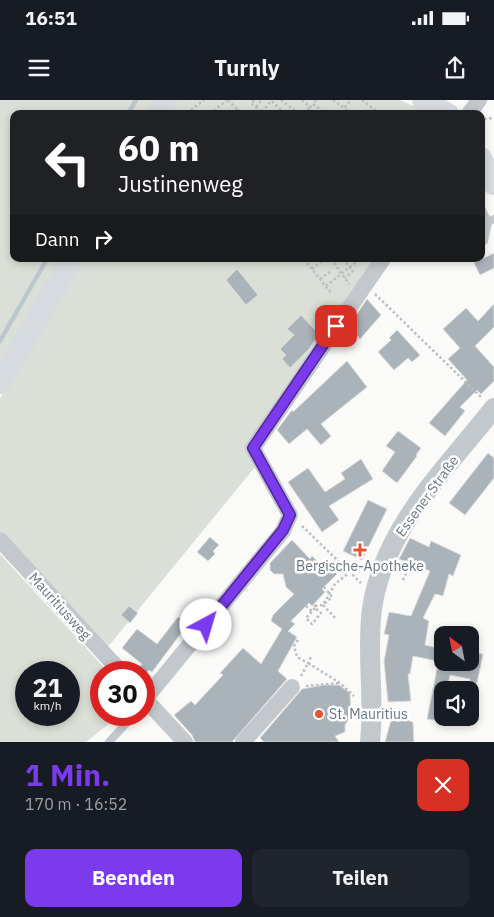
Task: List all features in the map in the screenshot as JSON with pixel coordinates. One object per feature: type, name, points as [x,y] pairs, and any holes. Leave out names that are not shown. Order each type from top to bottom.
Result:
[{"type":"main road","points":[[423,100],[441,110]]},
{"type":"main road","points":[[485,166],[494,184]]},
{"type":"main road","points":[[0,383],[70,262]]},
{"type":"street","points":[[155,687],[283,530],[290,515],[253,448],[381,262]]},
{"type":"street","name":"Essener Straße","points":[[370,742],[373,712],[371,627],[375,596],[383,565],[406,520],[494,408]]},
{"type":"street","name":"Mauritiusweg","points":[[0,540],[111,661]]},
{"type":"street","points":[[243,742],[292,687]]},
{"type":"street","points":[[155,711],[185,742]]},
{"type":"lane","points":[[485,236],[488,222]]},
{"type":"lane","points":[[109,742],[124,726]]},
{"type":"path","points":[[192,110],[204,100]]},
{"type":"path","points":[[215,110],[228,100],[238,110]]},
{"type":"path","points":[[254,100],[251,103],[260,110]]},
{"type":"path","points":[[256,107],[262,100]]},
{"type":"path","points":[[282,100],[294,110]]},
{"type":"path","points":[[302,100],[310,107]]},
{"type":"path","points":[[307,110],[316,100]]},
{"type":"path","points":[[333,100],[346,110]]},
{"type":"path","points":[[344,108],[351,100]]},
{"type":"path","points":[[362,100],[375,110]]},
{"type":"path","points":[[272,101],[282,110]]},
{"type":"path","points":[[313,104],[321,110]]},
{"type":"path","points":[[306,262],[331,293]]},
{"type":"path","points":[[312,269],[321,262]]},
{"type":"path","points":[[333,262],[345,278],[494,408]]},
{"type":"path","points":[[345,278],[353,270],[346,262]]},
{"type":"path","points":[[326,286],[356,262]]},
{"type":"path","points":[[320,279],[331,271]]},
{"type":"path","points":[[290,515],[375,596]]},
{"type":"path","points":[[403,580],[411,563]]},
{"type":"path","points":[[322,605],[329,591],[350,572]]},
{"type":"path","points":[[306,606],[322,605],[332,597],[324,587]]},
{"type":"path","points":[[322,605],[336,619]]},
{"type":"path","points":[[314,607],[321,613],[312,624],[306,618],[314,607]]},
{"type":"path","points":[[298,640],[294,646],[297,657],[340,683],[373,712]]},
{"type":"path","points":[[304,670],[312,655]]},
{"type":"path","points":[[292,687],[340,683]]},
{"type":"shaded area","points":[[0,100],[157,100],[151,110],[10,110],[10,262],[59,262],[0,361]]},
{"type":"shaded area","points":[[177,100],[400,100],[422,110],[169,110]]},
{"type":"shaded area","points":[[79,262],[373,262],[245,448],[255,467],[107,648],[0,531],[0,399]]},
{"type":"shaded area","points":[[0,554],[98,661],[90,661],[90,726],[106,726],[86,742],[0,742]]},
{"type":"building","points":[[494,253],[494,268],[480,275],[474,263],[485,262],[485,258]]},
{"type":"building","points":[[237,269],[258,295],[246,305],[226,280]]},
{"type":"building","points":[[367,299],[381,315],[360,339],[349,326]]},
{"type":"building","points":[[494,304],[494,327],[475,346],[494,367],[494,381],[481,394],[477,390],[460,407],[465,411],[445,436],[429,423],[467,380],[448,359],[460,348],[443,329],[466,308],[478,321]]},
{"type":"building","points":[[301,315],[319,334],[309,349],[290,368],[282,359],[286,355],[280,349],[294,335],[287,329]]},
{"type":"building","points":[[397,330],[420,355],[412,362],[408,358],[394,370],[378,352],[391,340],[389,338]]},
{"type":"building","points":[[347,361],[367,387],[321,424],[331,436],[321,445],[307,429],[289,444],[277,430],[292,410],[293,412]]},
{"type":"building","points":[[398,431],[421,448],[397,483],[382,471],[395,452],[386,446]]},
{"type":"building","points":[[488,453],[494,458],[494,478],[465,515],[449,503]]},
{"type":"building","points":[[361,459],[373,479],[329,506],[339,520],[322,532],[288,482],[308,468],[325,492],[345,479],[341,473]]},
{"type":"building","points":[[368,500],[387,509],[362,560],[343,551]]},
{"type":"building","points":[[210,537],[219,545],[213,551],[215,554],[208,561],[197,552]]},
{"type":"building","points":[[410,538],[429,547],[431,541],[461,555],[453,576],[449,574],[443,596],[435,594],[423,618],[429,621],[425,645],[434,647],[434,660],[413,656],[410,674],[408,674],[411,701],[388,702],[384,661],[389,635],[384,634],[389,612],[411,616],[430,571],[399,559]]},
{"type":"building","points":[[292,540],[310,559],[312,556],[321,565],[327,564],[337,574],[322,589],[325,592],[312,606],[309,603],[291,621],[295,624],[288,631],[297,637],[278,671],[287,679],[232,742],[195,742],[192,735],[174,715],[191,701],[195,705],[223,675],[220,673],[243,648],[261,664],[282,629],[271,621],[273,615],[294,594],[286,587],[283,574],[274,574],[270,570],[270,563]]},
{"type":"building","points":[[129,606],[138,613],[130,623],[121,615]]},
{"type":"building","points":[[178,617],[188,624],[155,668],[155,661],[138,661],[122,648],[137,629],[157,644]]},
{"type":"building","points":[[479,653],[483,654],[477,681],[470,681],[470,679],[450,675],[449,681],[435,681],[437,671],[479,671]]},
{"type":"building","points":[[434,684],[434,720],[427,719]]},
{"type":"building","name":"St. Mauritius","points":[[324,685],[339,685],[350,693],[351,716],[345,725],[345,732],[335,736],[339,742],[264,742],[260,738],[302,689]]},
{"type":"building","points":[[392,716],[413,722],[414,742],[385,742]]},
{"type":"waterway","points":[[130,110],[136,100]]},
{"type":"waterway","points":[[0,341],[45,262]]},
{"type":"place","name":"Bergische-Apotheke","points":[[360,550]]},
{"type":"place","name":"St. Mauritius","points":[[319,714]]},
{"type":"route","points":[[206,625],[283,530],[290,515],[253,448],[336,326]]}]
